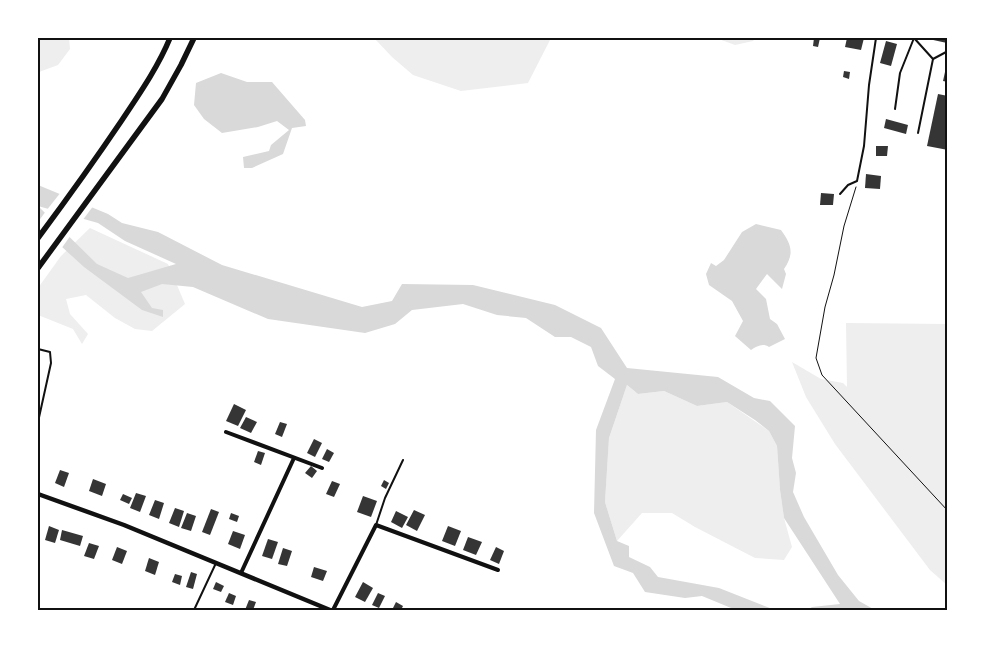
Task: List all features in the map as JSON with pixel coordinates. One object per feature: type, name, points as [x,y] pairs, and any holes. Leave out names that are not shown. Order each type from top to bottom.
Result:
[{"type":"main road","points":[[38,238],[92,166],[157,65],[170,38]]},
{"type":"main road","points":[[38,268],[162,99],[194,38]]},
{"type":"street","points":[[226,432],[322,468]]},
{"type":"street","points":[[241,573],[294,458]]},
{"type":"street","points":[[38,494],[124,525],[332,610],[376,525],[498,570]]},
{"type":"lane","points":[[840,194],[848,185],[857,181],[864,146],[869,85],[876,38]]},
{"type":"lane","points":[[895,109],[900,73],[914,38],[933,59]]},
{"type":"lane","points":[[933,59],[948,51]]},
{"type":"lane","points":[[918,133],[933,59]]},
{"type":"lane","points":[[38,349],[50,352],[51,363],[38,422]]},
{"type":"lane","points":[[376,525],[385,498],[403,460]]},
{"type":"lane","points":[[194,610],[216,563]]},
{"type":"path","points":[[857,181],[844,226],[834,275],[824,307],[816,358],[822,376],[948,511]]},
{"type":"shaded area","points":[[38,38],[69,38],[70,49],[58,65],[39,72],[38,71]]},
{"type":"shaded area","points":[[374,38],[551,38],[528,83],[461,91],[413,75]]},
{"type":"shaded area","points":[[716,38],[755,38],[753,41],[735,45]]},
{"type":"shaded area","points":[[221,73],[247,82],[272,82],[305,120],[306,126],[292,128],[283,154],[252,168],[244,168],[243,157],[269,151],[271,145],[289,130],[277,121],[258,127],[222,133],[204,119],[194,105],[196,83]]},
{"type":"shaded area","points":[[38,185],[108,214],[122,223],[158,232],[222,265],[362,307],[392,301],[402,284],[473,285],[555,305],[601,328],[627,368],[718,377],[754,398],[770,401],[795,426],[792,458],[796,473],[793,492],[804,517],[838,575],[859,601],[875,610],[807,610],[812,607],[840,604],[784,518],[777,446],[769,431],[727,402],[697,406],[664,391],[638,394],[627,385],[609,438],[605,502],[617,541],[629,546],[629,557],[650,567],[658,577],[719,588],[775,610],[736,610],[702,596],[685,598],[645,592],[633,573],[614,566],[594,513],[596,430],[615,379],[598,366],[591,347],[571,337],[555,337],[526,318],[497,315],[463,304],[412,310],[395,324],[365,333],[268,319],[193,287],[162,284],[141,292],[152,308],[163,310],[163,317],[142,310],[84,267],[38,225]],"holes":[[[38,206],[98,223],[125,241],[176,264],[128,278],[97,264]]]},
{"type":"shaded area","points":[[756,224],[781,230],[789,244],[791,253],[784,269],[786,274],[782,289],[767,274],[756,289],[766,299],[770,319],[777,324],[785,339],[769,347],[764,345],[751,350],[735,336],[743,321],[732,301],[709,285],[706,274],[711,263],[716,266],[724,260],[742,232]]},
{"type":"shaded area","points":[[90,228],[168,264],[185,304],[152,331],[135,329],[115,318],[86,295],[66,299],[70,314],[88,334],[82,344],[73,329],[38,315],[38,288],[61,256]]},
{"type":"shaded area","points":[[846,323],[947,324],[947,585],[930,570],[835,444],[806,397],[792,362],[821,379],[843,383],[847,387]]},
{"type":"shaded area","points":[[627,385],[638,394],[664,391],[697,406],[727,402],[769,431],[777,446],[784,518],[792,547],[784,560],[755,558],[672,513],[642,513],[617,541],[605,502],[609,438]]},
{"type":"pier","points":[[61,192],[94,205],[82,221],[46,211]]},
{"type":"pier","points":[[46,211],[71,235],[61,249],[38,228],[38,222]]},
{"type":"building","points":[[814,38],[820,38],[818,47],[813,46]]},
{"type":"building","points":[[847,38],[864,38],[861,50],[845,47]]},
{"type":"building","points":[[924,38],[948,38],[948,40],[947,43]]},
{"type":"building","points":[[886,41],[897,44],[891,66],[880,63]]},
{"type":"building","points":[[948,63],[948,82],[943,81]]},
{"type":"building","points":[[844,71],[850,72],[849,79],[843,77]]},
{"type":"building","points":[[938,94],[948,96],[948,150],[927,146]]},
{"type":"building","points":[[886,119],[908,125],[906,134],[884,128]]},
{"type":"building","points":[[876,146],[888,146],[887,156],[876,156]]},
{"type":"building","points":[[866,174],[881,176],[880,189],[865,188]]},
{"type":"building","points":[[821,193],[834,194],[833,205],[820,205]]},
{"type":"building","points":[[234,404],[246,410],[238,426],[226,421]]},
{"type":"building","points":[[246,417],[257,422],[251,433],[240,428]]},
{"type":"building","points":[[280,422],[287,424],[282,437],[275,434]]},
{"type":"building","points":[[314,439],[322,443],[315,457],[307,453]]},
{"type":"building","points":[[327,449],[334,453],[329,462],[322,459]]},
{"type":"building","points":[[258,451],[265,453],[261,465],[254,462]]},
{"type":"building","points":[[311,466],[317,471],[312,478],[305,473]]},
{"type":"building","points":[[60,470],[69,473],[64,487],[55,483]]},
{"type":"building","points":[[93,479],[106,484],[102,496],[89,491]]},
{"type":"building","points":[[384,480],[389,483],[386,489],[381,486]]},
{"type":"building","points":[[332,481],[340,484],[334,497],[326,494]]},
{"type":"building","points":[[136,493],[146,496],[140,512],[130,508]]},
{"type":"building","points":[[123,494],[132,498],[129,504],[120,500]]},
{"type":"building","points":[[363,496],[377,501],[371,517],[357,512]]},
{"type":"building","points":[[155,500],[164,503],[159,519],[149,515]]},
{"type":"building","points":[[175,508],[184,511],[179,527],[169,523]]},
{"type":"building","points":[[211,509],[219,512],[210,535],[202,532]]},
{"type":"building","points":[[414,510],[425,515],[417,531],[406,525]]},
{"type":"building","points":[[396,511],[408,517],[402,528],[391,522]]},
{"type":"building","points":[[187,513],[196,516],[191,531],[181,528]]},
{"type":"building","points":[[231,513],[239,516],[237,522],[229,519]]},
{"type":"building","points":[[49,526],[59,530],[55,543],[45,540]]},
{"type":"building","points":[[448,526],[461,531],[455,546],[442,541]]},
{"type":"building","points":[[62,530],[83,536],[80,546],[60,540]]},
{"type":"building","points":[[233,531],[245,535],[240,549],[228,544]]},
{"type":"building","points":[[468,537],[482,542],[476,555],[463,550]]},
{"type":"building","points":[[268,539],[278,542],[272,559],[262,556]]},
{"type":"building","points":[[89,543],[99,546],[94,559],[84,556]]},
{"type":"building","points":[[117,547],[127,551],[122,564],[112,560]]},
{"type":"building","points":[[496,547],[504,551],[499,564],[490,560]]},
{"type":"building","points":[[283,548],[292,551],[287,566],[278,564]]},
{"type":"building","points":[[149,558],[159,562],[155,575],[145,571]]},
{"type":"building","points":[[314,567],[327,571],[323,581],[311,577]]},
{"type":"building","points":[[191,572],[197,574],[193,589],[186,587]]},
{"type":"building","points":[[175,574],[182,576],[180,585],[172,582]]},
{"type":"building","points":[[216,582],[224,586],[221,592],[213,589]]},
{"type":"building","points":[[363,582],[373,588],[365,602],[355,597]]},
{"type":"building","points":[[229,593],[236,596],[233,605],[225,602]]},
{"type":"building","points":[[378,593],[385,596],[379,608],[372,605]]},
{"type":"building","points":[[249,600],[256,602],[253,610],[245,610]]},
{"type":"building","points":[[396,602],[403,606],[401,610],[392,610]]}]
